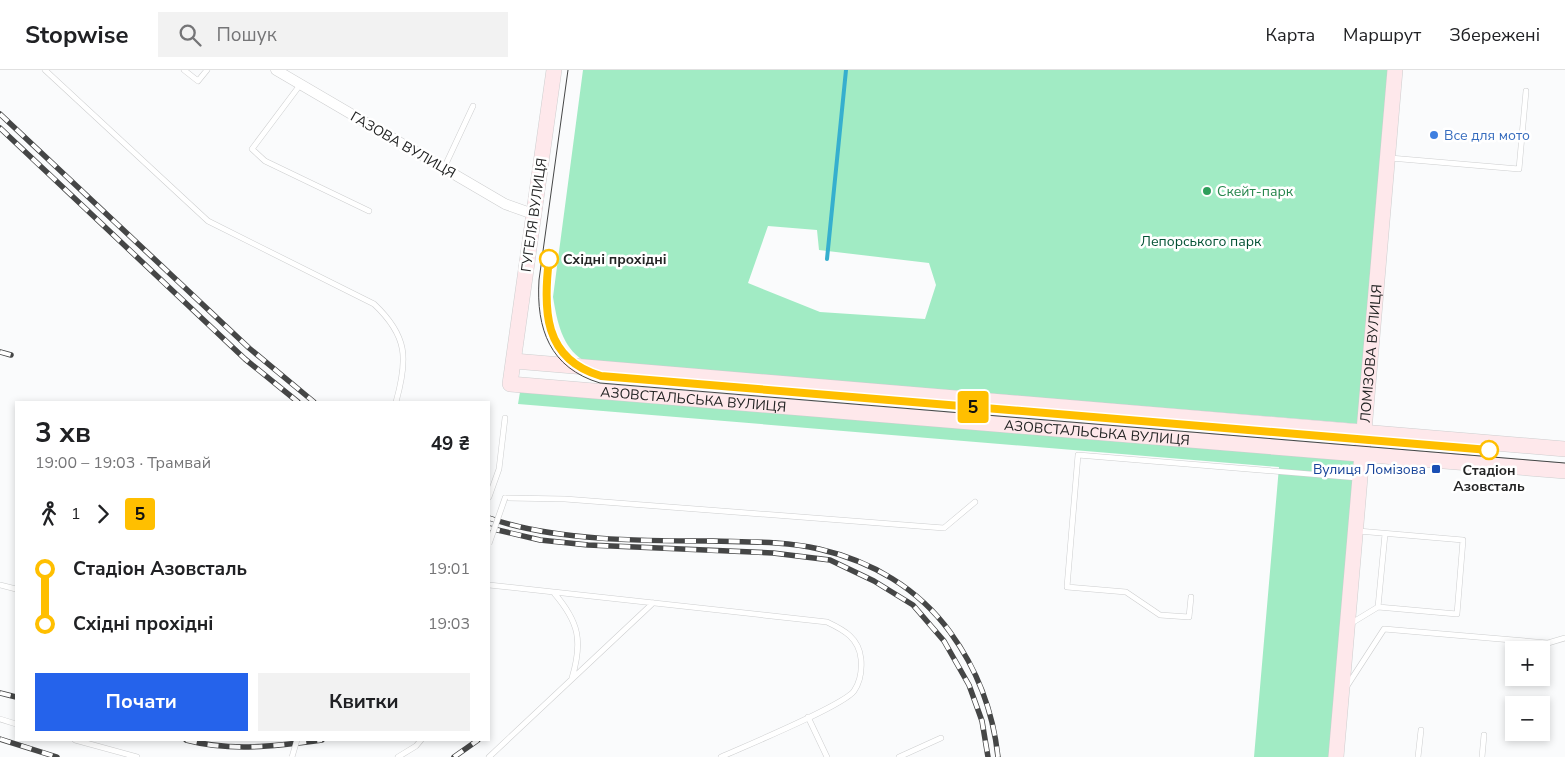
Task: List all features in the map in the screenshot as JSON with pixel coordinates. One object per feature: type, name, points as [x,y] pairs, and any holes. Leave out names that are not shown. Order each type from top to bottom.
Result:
[{"type":"street","name":"ГАЗОВА ВУЛИЦЯ","points":[[276,70],[505,204],[533,214]]},
{"type":"street","name":"ГУГЕЛЯ ВУЛИЦЯ","points":[[510,388],[554,70]]},
{"type":"street","name":"ЛОМІЗОВА ВУЛИЦЯ","points":[[1336,757],[1395,70]]},
{"type":"street","name":"АЗОВСТАЛЬСЬКА ВУЛИЦЯ","points":[[514,361],[1565,449]]},
{"type":"street","name":"АЗОВСТАЛЬСЬКА ВУЛИЦЯ","points":[[510,388],[1362,454],[1565,472]]},
{"type":"lane","points":[[45,70],[208,221],[374,304],[390,319],[400,337],[404,354],[403,379],[396,401]]},
{"type":"lane","points":[[184,70],[198,81],[207,70]]},
{"type":"lane","points":[[300,85],[252,149],[265,161],[369,211]]},
{"type":"lane","points":[[1387,158],[1519,169],[1526,91]]},
{"type":"lane","points":[[444,169],[473,106]]},
{"type":"lane","points":[[490,494],[498,469],[506,418]]},
{"type":"lane","points":[[1191,597],[1189,617],[1160,615],[1126,592],[1067,587],[1078,455],[1360,478]]},
{"type":"lane","points":[[490,541],[505,498],[565,499],[944,528],[975,502]]},
{"type":"lane","points":[[1347,626],[1378,608],[1457,614],[1462,558],[1463,540],[1355,531]]},
{"type":"lane","points":[[1378,608],[1384,534]]},
{"type":"lane","points":[[0,585],[15,589]]},
{"type":"lane","points":[[490,585],[827,622],[848,632],[860,650],[862,672],[853,692],[834,705],[721,757]]},
{"type":"lane","points":[[554,592],[569,611],[578,633],[578,657],[571,680]]},
{"type":"lane","points":[[489,757],[653,603]]},
{"type":"lane","points":[[1341,694],[1384,629],[1548,643],[1565,638]]},
{"type":"lane","points":[[808,717],[827,757]]},
{"type":"lane","points":[[0,719],[15,724]]},
{"type":"lane","points":[[1418,757],[1421,730]]},
{"type":"lane","points":[[1482,757],[1484,735]]},
{"type":"lane","points":[[898,757],[940,738]]},
{"type":"lane","points":[[80,741],[137,757]]},
{"type":"lane","points":[[292,757],[297,741]]},
{"type":"lane","points":[[398,757],[421,741]]},
{"type":"green space","name":"Лепорського парк","points":[[583,70],[1391,70],[1360,424],[583,360],[576,355],[565,341],[556,315],[553,297]],"holes":[[[768,226],[817,230],[819,250],[929,263],[936,285],[925,319],[820,312],[748,283]]]},
{"type":"green space","points":[[520,392],[1356,460],[1330,757],[1254,757],[1279,467],[518,404]]},
{"type":"waterway","points":[[827,259],[846,70]]},
{"type":"tram line","points":[[568,70],[539,280],[540,315],[544,330],[558,357],[583,376],[600,383],[1565,463]]},
{"type":"tram line","name":"5","points":[[549,259],[546,281],[546,307],[551,331],[562,353],[571,362],[590,373],[601,376],[1489,450]]},
{"type":"railway","points":[[0,114],[249,348],[313,401]]},
{"type":"railway","points":[[0,128],[245,359],[297,401]]},
{"type":"railway","points":[[0,352],[11,355]]},
{"type":"railway","points":[[490,518],[515,526],[542,531],[600,538],[780,543],[838,554],[875,569],[892,578],[923,602],[937,616],[960,646],[976,676],[988,707],[998,757]]},
{"type":"railway","points":[[490,528],[540,540],[588,545],[773,553],[830,560],[874,581],[913,605],[944,641],[969,685],[982,721],[988,757]]},
{"type":"railway","points":[[0,693],[15,697]]},
{"type":"railway","points":[[0,739],[57,757]]},
{"type":"railway","points":[[190,741],[237,747],[271,746],[314,741]]},
{"type":"railway","points":[[454,757],[477,741]]},
{"type":"place","name":"Все для мото","points":[[1434,135]]},
{"type":"place","name":"Скейт-парк","points":[[1207,191]]},
{"type":"place","name":"Східні прохідні","points":[[549,259]]},
{"type":"place","name":"Стадіон Азовсталь","points":[[1489,450]]},
{"type":"place","name":"Вулиця Ломізова","points":[[1436,469]]}]
